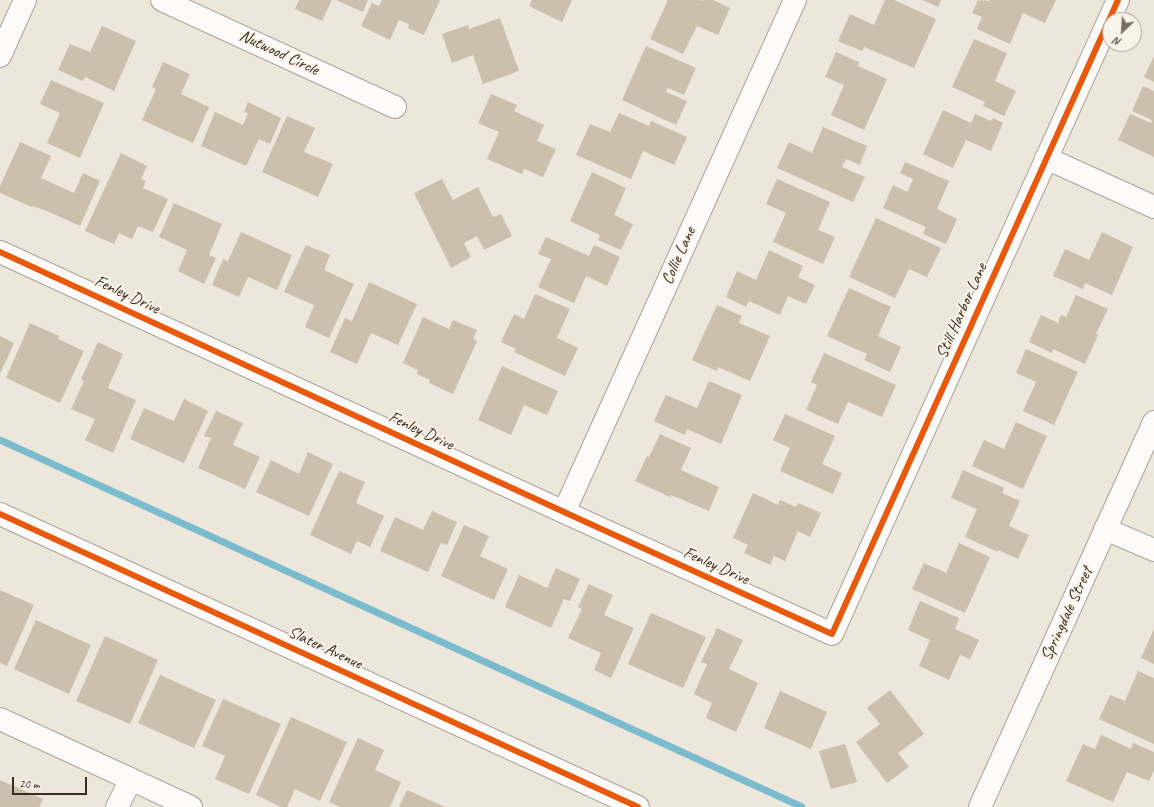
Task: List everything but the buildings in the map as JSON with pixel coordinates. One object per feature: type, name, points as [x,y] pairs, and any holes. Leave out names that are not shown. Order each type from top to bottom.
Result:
[{"type":"street","points":[[0,56],[25,0]]},
{"type":"street","name":"Nutwood Circle","points":[[162,0],[396,107]]},
{"type":"street","name":"Collie Lane","points":[[564,512],[794,0]]},
{"type":"street","name":"Still Harbor Lane","points":[[832,634],[1118,0]]},
{"type":"street","points":[[1046,158],[1154,207]]},
{"type":"street","name":"Fenley Drive","points":[[0,252],[832,634]]},
{"type":"street","name":"Springdale Street","points":[[980,807],[1154,422]]},
{"type":"street","name":"Slater Avenue","points":[[0,514],[638,807]]},
{"type":"street","points":[[1105,529],[1154,550]]},
{"type":"street","points":[[0,719],[191,807]]},
{"type":"street","points":[[117,807],[131,779]]},
{"type":"waterway","points":[[0,440],[802,807]]},
{"type":"cycle path","points":[[0,252],[832,634],[1118,0]]},
{"type":"cycle path","points":[[0,514],[638,807]]}]
